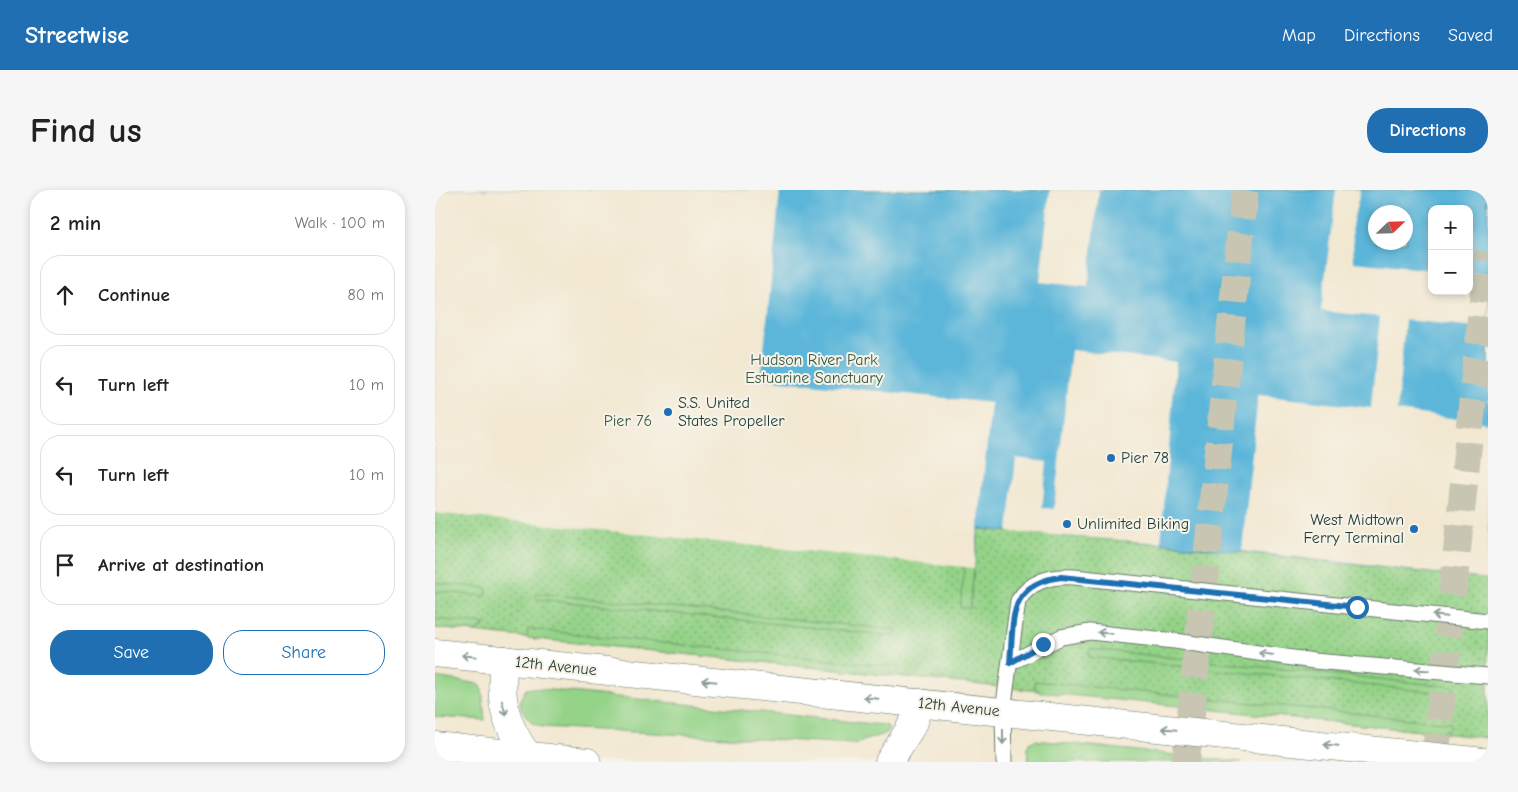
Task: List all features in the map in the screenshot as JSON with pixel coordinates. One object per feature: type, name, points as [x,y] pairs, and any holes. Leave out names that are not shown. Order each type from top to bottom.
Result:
[{"type":"highway","name":"12th Avenue","points":[[435,653],[1484,762]]},
{"type":"highway","points":[[504,660],[502,700],[516,739],[529,756]]},
{"type":"highway","points":[[889,762],[914,722],[919,703]]},
{"type":"highway","points":[[435,746],[587,762]]},
{"type":"lane","points":[[1003,762],[1003,711],[1018,601],[1025,590],[1037,582],[1061,577],[1488,621]]},
{"type":"lane","points":[[1010,663],[1061,637],[1090,632],[1175,641],[1314,661],[1488,676]]},
{"type":"green space","points":[[435,190],[979,529],[1201,547],[1234,190],[1488,190],[1488,738],[435,628]]},
{"type":"green space","points":[[974,478],[978,529],[970,608],[960,608]]},
{"type":"green space","points":[[435,583],[487,588],[486,596],[435,591]]},
{"type":"green space","points":[[536,593],[897,630],[893,636],[536,599]]},
{"type":"green space","points":[[435,619],[486,624],[476,632],[435,628]]},
{"type":"green space","points":[[528,629],[899,667],[898,671],[888,675],[527,638]]},
{"type":"green space","points":[[1090,649],[1454,687],[1454,694],[1089,657]]},
{"type":"green space","points":[[435,677],[479,684],[482,688],[485,720],[435,717]]},
{"type":"green space","points":[[1034,681],[1451,723],[1450,728],[1441,733],[1040,692],[1035,688]]},
{"type":"green space","points":[[533,688],[883,725],[887,726],[889,730],[887,733],[854,744],[542,727],[532,723],[521,709],[520,700],[526,689]]},
{"type":"green space","points":[[1035,740],[1242,762],[1029,762],[1027,748],[1029,743]]},
{"type":"water","points":[[435,190],[1488,190],[1488,579],[1161,543],[979,529],[974,566]]},
{"type":"pier","name":"Pier 76","points":[[435,190],[780,190],[761,379],[991,403],[974,568],[435,513]]},
{"type":"pier","points":[[1050,190],[1099,190],[1088,287],[1040,282]]},
{"type":"pier","points":[[1336,190],[1359,190],[1360,192],[1352,225],[1354,262],[1428,270],[1428,295],[1473,295],[1473,274],[1488,276],[1488,328],[1405,320],[1397,411],[1488,423],[1488,579],[1242,551],[1258,395],[1371,408],[1380,317],[1321,311]]},
{"type":"pier","points":[[1071,350],[1176,362],[1161,543],[1008,532],[1016,458],[1047,462],[1042,508],[1054,509]]},
{"type":"ferry route","points":[[1482,190],[1488,205]]},
{"type":"ferry route","points":[[1487,190],[1488,194]]},
{"type":"tunnel","points":[[1186,762],[1245,190]]},
{"type":"tunnel","points":[[1435,762],[1488,252]]},
{"type":"place","name":"S.S. United States Propeller","points":[[668,412]]},
{"type":"place","name":"Pier 78","points":[[1111,458]]},
{"type":"place","name":"Unlimited Biking","points":[[1067,524]]},
{"type":"place","name":"West Midtown Ferry Terminal","points":[[1414,529]]},
{"type":"route","points":[[1043,644],[1010,663],[1014,618],[1018,601],[1025,590],[1037,582],[1049,578],[1074,577],[1357,607]]},
{"type":"park label","name":"Hudson River Park Estuarine Sanctuary","points":[[814,369]]}]
